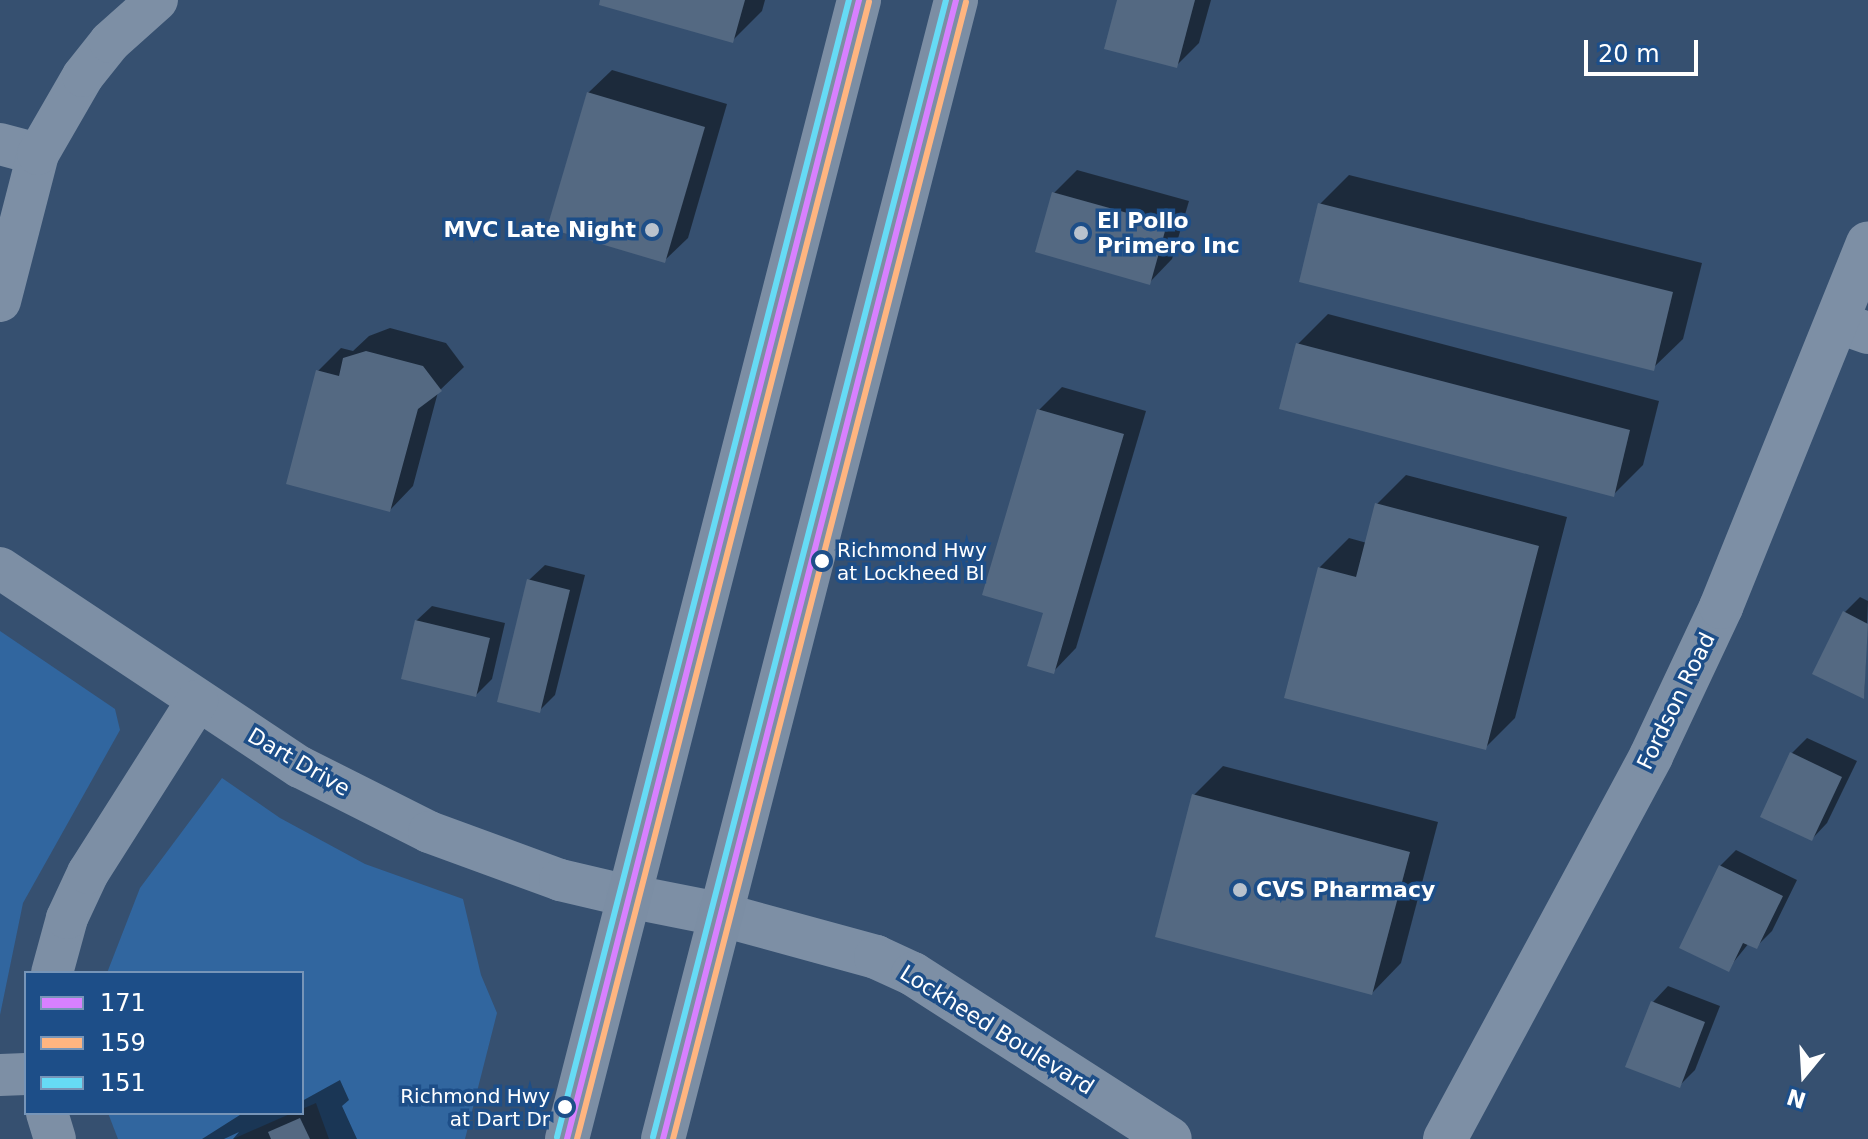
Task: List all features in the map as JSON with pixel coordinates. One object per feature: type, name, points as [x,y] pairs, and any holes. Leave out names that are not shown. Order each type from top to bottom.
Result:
[{"type":"highway","points":[[567,1139],[859,0]]},
{"type":"highway","points":[[663,1139],[956,0]]},
{"type":"street","points":[[0,301],[19,149],[110,42],[157,0]]},
{"type":"street","name":"Fordson Road","points":[[1445,1139],[1651,756],[1854,328],[1868,244]]},
{"type":"street","name":"Dart Drive","points":[[0,568],[300,767],[429,832],[560,880],[628,896]]},
{"type":"street","points":[[53,971],[67,918],[88,873],[197,701]]},
{"type":"street","name":"Lockheed Boulevard","points":[[628,896],[719,914],[838,945],[913,974],[1170,1139]]},
{"type":"street","points":[[0,1075],[24,1074]]},
{"type":"street","points":[[48,1115],[55,1139]]},
{"type":"shaded area","points":[[0,631],[115,709],[120,730],[23,903],[0,1015]]},
{"type":"shaded area","points":[[222,778],[280,818],[365,864],[463,899],[481,975],[497,1013],[465,1139],[329,1139],[316,1103],[304,1108],[304,971],[108,971],[140,888]]},
{"type":"shaded area","points":[[109,1115],[287,1115],[233,1139],[118,1139]]},
{"type":"building","points":[[600,0],[745,0],[733,43],[599,5]]},
{"type":"building","points":[[1117,0],[1195,0],[1177,68],[1104,49]]},
{"type":"building","points":[[587,92],[705,127],[665,263],[547,228]]},
{"type":"building","points":[[1052,192],[1167,224],[1150,285],[1035,252]]},
{"type":"building","points":[[1318,203],[1673,292],[1654,371],[1299,282]]},
{"type":"building","points":[[1296,343],[1630,430],[1614,497],[1279,409]]},
{"type":"building","points":[[366,351],[423,366],[442,391],[418,409],[390,512],[286,484],[316,370],[339,376],[343,358]]},
{"type":"building","points":[[1037,409],[1124,434],[1054,674],[1027,666],[1043,613],[982,595]]},
{"type":"building","points":[[1375,503],[1539,546],[1486,750],[1284,698],[1318,567],[1356,577]]},
{"type":"building","points":[[527,579],[570,590],[540,713],[497,702]]},
{"type":"building","points":[[1843,611],[1868,624],[1864,699],[1812,674]]},
{"type":"building","points":[[415,620],[490,638],[476,697],[401,679]]},
{"type":"building","points":[[1790,752],[1842,777],[1812,841],[1760,817]]},
{"type":"building","points":[[1192,794],[1410,852],[1372,995],[1155,937]]},
{"type":"building","points":[[1719,865],[1783,896],[1757,949],[1743,943],[1729,972],[1679,948]]},
{"type":"building","points":[[1651,1001],[1705,1022],[1680,1088],[1625,1067]]},
{"type":"building","points":[[300,1118],[310,1139],[271,1139],[268,1132]]},
{"type":"transit line","name":"151","points":[[557,1137],[849,0]]},
{"type":"transit line","name":"171","points":[[567,1139],[859,0]]},
{"type":"transit line","name":"151","points":[[653,1137],[946,0]]},
{"type":"transit line","name":"171","points":[[663,1139],[956,0]]},
{"type":"transit line","name":"159","points":[[577,1139],[869,2]]},
{"type":"transit line","name":"159","points":[[673,1139],[966,2]]},
{"type":"place","name":"MVC Late Night","points":[[652,230]]},
{"type":"place","name":"El Pollo Primero Inc","points":[[1081,233]]},
{"type":"place","name":"Richmond Hwy at Lockheed Bl","points":[[822,561]]},
{"type":"place","name":"CVS Pharmacy","points":[[1240,890]]},
{"type":"place","name":"Richmond Hwy at Dart Dr","points":[[565,1107]]}]
